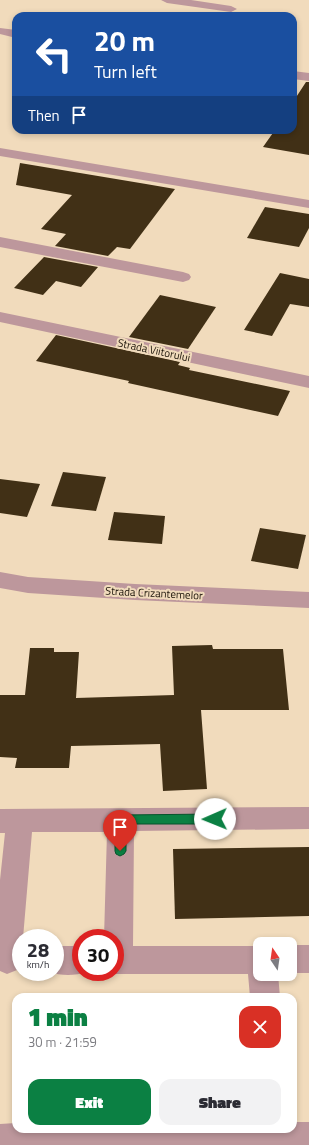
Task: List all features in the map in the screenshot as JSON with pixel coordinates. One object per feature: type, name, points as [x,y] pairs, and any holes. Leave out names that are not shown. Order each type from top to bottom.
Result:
[{"type":"street","points":[[167,0],[231,9]]},
{"type":"street","points":[[0,31],[12,33]]},
{"type":"street","points":[[297,75],[309,77]]},
{"type":"street","points":[[0,152],[309,204]]},
{"type":"street","points":[[0,242],[183,277]]},
{"type":"street","name":"Strada Viitorului","points":[[0,317],[309,382]]},
{"type":"street","name":"Strada Crizantemelor","points":[[0,580],[28,585],[72,588],[309,600]]},
{"type":"street","points":[[9,960],[9,821],[309,818]]},
{"type":"street","points":[[118,929],[121,820]]},
{"type":"street","points":[[297,960],[309,959]]},
{"type":"street","points":[[124,960],[253,960]]},
{"type":"street","points":[[264,981],[265,993]]},
{"type":"street","points":[[0,1140],[276,1137],[309,1138]]},
{"type":"building","points":[[306,82],[309,82],[309,155],[263,147],[272,134],[297,134],[297,96]]},
{"type":"building","points":[[20,163],[175,189],[130,249],[117,247],[108,256],[55,246],[66,234],[41,229],[72,195],[16,185]]},
{"type":"building","points":[[265,207],[309,214],[309,228],[299,247],[247,238]]},
{"type":"building","points":[[44,257],[98,267],[81,287],[56,281],[43,295],[14,288]]},
{"type":"building","points":[[280,273],[309,279],[309,307],[290,304],[272,336],[244,330]]},
{"type":"building","points":[[160,295],[216,307],[188,349],[129,337]]},
{"type":"building","points":[[56,335],[180,362],[178,365],[190,368],[189,370],[290,391],[278,416],[36,361]]},
{"type":"building","points":[[63,472],[106,477],[96,511],[51,506]]},
{"type":"building","points":[[0,479],[40,484],[27,517],[0,513]]},
{"type":"building","points":[[114,512],[165,516],[162,544],[108,540]]},
{"type":"building","points":[[260,528],[306,535],[298,569],[251,561]]},
{"type":"building","points":[[212,645],[213,649],[283,649],[289,710],[201,710],[207,789],[163,791],[160,744],[71,746],[69,768],[15,768],[17,758],[0,757],[0,695],[25,695],[30,648],[54,648],[54,652],[79,652],[76,698],[174,695],[172,646]]},
{"type":"building","points":[[309,847],[309,916],[175,919],[173,849]]},
{"type":"route","points":[[120,851],[121,820],[215,819]]}]
